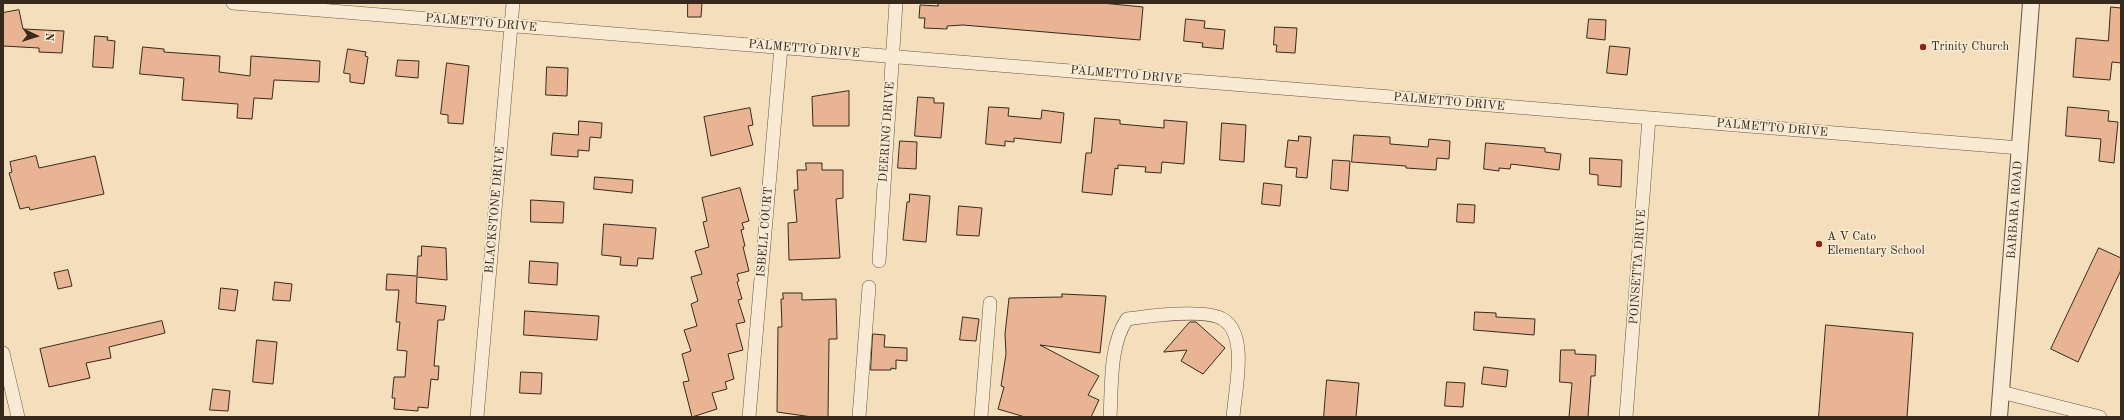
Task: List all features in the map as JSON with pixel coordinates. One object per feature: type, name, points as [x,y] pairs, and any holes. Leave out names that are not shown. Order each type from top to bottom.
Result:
[{"type":"street","name":"PALMETTO DRIVE","points":[[233,3],[2020,148]]},
{"type":"street","name":"BLACKSTONE DRIVE","points":[[478,417],[513,3]]},
{"type":"street","name":"DEERING DRIVE","points":[[879,261],[896,3]]},
{"type":"street","name":"BARBARA ROAD","points":[[1999,417],[2031,3]]},
{"type":"street","name":"ISBELL COURT","points":[[749,417],[781,47]]},
{"type":"street","name":"POINSETTA DRIVE","points":[[1626,417],[1649,118]]},
{"type":"street","points":[[859,417],[869,287]]},
{"type":"street","points":[[981,417],[990,303]]},
{"type":"street","points":[[1110,417],[1116,344],[1119,331],[1127,319],[1153,315],[1196,314],[1223,319],[1230,325],[1236,338],[1238,350],[1233,417]]},
{"type":"street","points":[[3,353],[18,417]]},
{"type":"street","points":[[2001,392],[2100,417]]},
{"type":"building","points":[[688,3],[702,3],[701,17],[688,17]]},
{"type":"building","points":[[938,3],[1102,3],[1143,7],[1140,40],[963,25],[947,26],[947,29],[924,28],[925,18],[919,18],[920,5],[938,6]]},
{"type":"building","points":[[2111,7],[2121,8],[2121,63],[2112,62],[2110,80],[2073,77],[2076,38],[2108,41]]},
{"type":"building","points":[[19,10],[23,29],[64,31],[62,53],[39,52],[39,48],[3,46],[3,13]]},
{"type":"building","points":[[1186,19],[1205,21],[1204,28],[1225,30],[1223,49],[1202,47],[1203,43],[1184,41]]},
{"type":"building","points":[[1589,19],[1606,20],[1605,40],[1587,38]]},
{"type":"building","points":[[1275,27],[1297,28],[1295,53],[1276,52],[1277,45],[1274,45]]},
{"type":"building","points":[[95,36],[108,37],[107,40],[115,41],[113,68],[93,67]]},
{"type":"building","points":[[1610,46],[1630,48],[1627,75],[1607,73]]},
{"type":"building","points":[[143,47],[164,49],[164,52],[220,56],[219,72],[250,76],[251,56],[320,61],[319,82],[274,80],[272,99],[254,98],[252,119],[237,118],[238,104],[182,100],[184,78],[140,74]]},
{"type":"building","points":[[348,49],[366,52],[365,56],[368,57],[364,84],[350,82],[350,74],[344,73]]},
{"type":"building","points":[[398,60],[419,61],[418,78],[396,76]]},
{"type":"building","points":[[447,63],[469,66],[463,124],[448,123],[448,115],[441,114]]},
{"type":"building","points":[[547,67],[568,68],[567,96],[546,95]]},
{"type":"building","points":[[849,91],[849,126],[813,126],[812,97]]},
{"type":"building","points":[[918,97],[934,98],[934,103],[944,103],[941,138],[915,136]]},
{"type":"building","points":[[989,107],[1009,108],[1008,116],[1041,119],[1042,110],[1064,113],[1061,143],[1014,138],[1014,142],[1005,141],[1005,146],[986,144]]},
{"type":"building","points":[[2068,107],[2109,111],[2108,121],[2118,122],[2114,163],[2099,161],[2101,139],[2066,136]]},
{"type":"building","points":[[750,108],[753,125],[748,126],[753,145],[711,156],[704,117]]},
{"type":"building","points":[[1095,118],[1120,120],[1120,124],[1164,128],[1164,120],[1187,122],[1184,164],[1162,162],[1161,173],[1145,172],[1146,167],[1118,165],[1118,169],[1115,168],[1112,195],[1082,192],[1086,153],[1091,153]]},
{"type":"building","points":[[579,121],[602,123],[601,138],[590,137],[589,151],[578,150],[578,157],[551,155],[553,133],[578,135]]},
{"type":"building","points":[[1222,123],[1246,125],[1244,162],[1220,160]]},
{"type":"building","points":[[1354,135],[1390,137],[1390,144],[1428,147],[1429,139],[1450,141],[1449,159],[1437,158],[1436,170],[1352,162]]},
{"type":"building","points":[[1299,136],[1311,137],[1307,178],[1296,177],[1297,168],[1285,167],[1288,140],[1298,141]]},
{"type":"building","points":[[900,141],[917,142],[916,169],[898,168]]},
{"type":"building","points":[[1486,143],[1545,148],[1545,152],[1561,154],[1559,170],[1511,164],[1510,169],[1499,168],[1499,171],[1484,169]]},
{"type":"building","points":[[36,156],[39,168],[95,156],[104,194],[30,210],[29,207],[20,209],[9,173],[12,172],[10,162]]},
{"type":"building","points":[[1590,158],[1622,160],[1621,187],[1598,185],[1598,175],[1590,174]]},
{"type":"building","points":[[1333,160],[1350,161],[1348,191],[1331,189]]},
{"type":"building","points":[[806,163],[822,163],[822,170],[843,170],[843,198],[836,199],[840,258],[789,260],[788,223],[797,222],[794,190],[798,190],[797,170],[806,170]]},
{"type":"building","points":[[595,177],[633,180],[632,193],[594,189]]},
{"type":"building","points":[[1264,183],[1282,185],[1280,206],[1262,204]]},
{"type":"building","points":[[740,188],[749,221],[742,223],[744,229],[741,230],[745,246],[743,247],[749,271],[737,274],[739,281],[737,282],[742,299],[738,300],[745,322],[736,324],[743,350],[728,354],[734,379],[725,382],[727,389],[712,393],[717,409],[692,417],[683,382],[689,381],[682,354],[691,351],[684,330],[697,326],[691,304],[698,301],[691,277],[702,274],[695,251],[709,247],[703,222],[707,221],[702,198]]},
{"type":"building","points":[[910,194],[930,196],[926,242],[903,240],[907,202],[909,202]]},
{"type":"building","points":[[531,200],[564,202],[563,223],[531,222]]},
{"type":"building","points":[[1458,204],[1475,205],[1474,223],[1457,222]]},
{"type":"building","points":[[959,206],[982,208],[979,236],[957,235]]},
{"type":"building","points":[[604,224],[656,228],[653,259],[638,258],[637,266],[620,265],[621,257],[602,255]]},
{"type":"building","points":[[422,246],[446,248],[447,280],[417,277],[416,303],[446,306],[444,320],[438,320],[434,366],[439,366],[438,380],[431,379],[428,408],[418,407],[418,411],[394,409],[395,398],[392,398],[394,377],[405,377],[407,351],[397,350],[400,322],[396,322],[399,290],[386,290],[387,274],[417,276],[418,256],[421,256]]},
{"type":"building","points":[[2099,248],[2121,258],[2121,270],[2078,362],[2051,349]]},
{"type":"building","points":[[530,261],[558,263],[557,285],[529,283]]},
{"type":"building","points":[[68,270],[72,286],[58,289],[54,273]]},
{"type":"building","points":[[275,282],[292,284],[290,301],[273,300]]},
{"type":"building","points":[[221,288],[238,290],[235,311],[219,309]]},
{"type":"building","points":[[783,293],[802,293],[802,300],[836,299],[837,339],[829,339],[828,417],[812,417],[777,412],[778,327],[782,327],[781,299],[783,299]]},
{"type":"building","points":[[1062,294],[1106,296],[1100,353],[1040,345],[1099,376],[1088,395],[1099,400],[1091,417],[1025,417],[998,409],[1004,387],[1001,386],[1006,354],[1005,334],[1009,298],[1062,297]]},
{"type":"building","points":[[525,311],[599,316],[597,340],[524,335]]},
{"type":"building","points":[[1475,312],[1496,313],[1496,317],[1535,319],[1534,335],[1474,330]]},
{"type":"building","points":[[963,317],[979,319],[976,341],[960,340]]},
{"type":"building","points":[[162,321],[165,333],[109,347],[111,358],[86,363],[90,378],[49,387],[40,349]]},
{"type":"building","points":[[1190,322],[1196,322],[1225,348],[1203,374],[1181,361],[1187,350],[1164,352]]},
{"type":"building","points":[[1826,325],[1913,333],[1907,417],[1819,417]]},
{"type":"building","points":[[873,334],[885,335],[884,347],[907,348],[907,361],[896,360],[896,369],[871,370]]},
{"type":"building","points":[[257,340],[277,342],[273,384],[253,382]]},
{"type":"building","points":[[1561,350],[1575,350],[1575,354],[1596,355],[1595,376],[1591,376],[1588,417],[1569,417],[1572,383],[1560,382]]},
{"type":"building","points":[[1484,367],[1508,370],[1506,387],[1482,384]]},
{"type":"building","points":[[521,372],[542,373],[541,394],[520,393]]},
{"type":"building","points":[[1327,380],[1359,383],[1356,417],[1324,417]]},
{"type":"building","points":[[1447,382],[1465,383],[1463,407],[1445,406]]},
{"type":"building","points":[[213,389],[230,391],[228,411],[210,410]]},
{"type":"place","name":"Trinity Church","points":[[1923,47]]},
{"type":"place","name":"A V Cato Elementary School","points":[[1819,244]]}]
